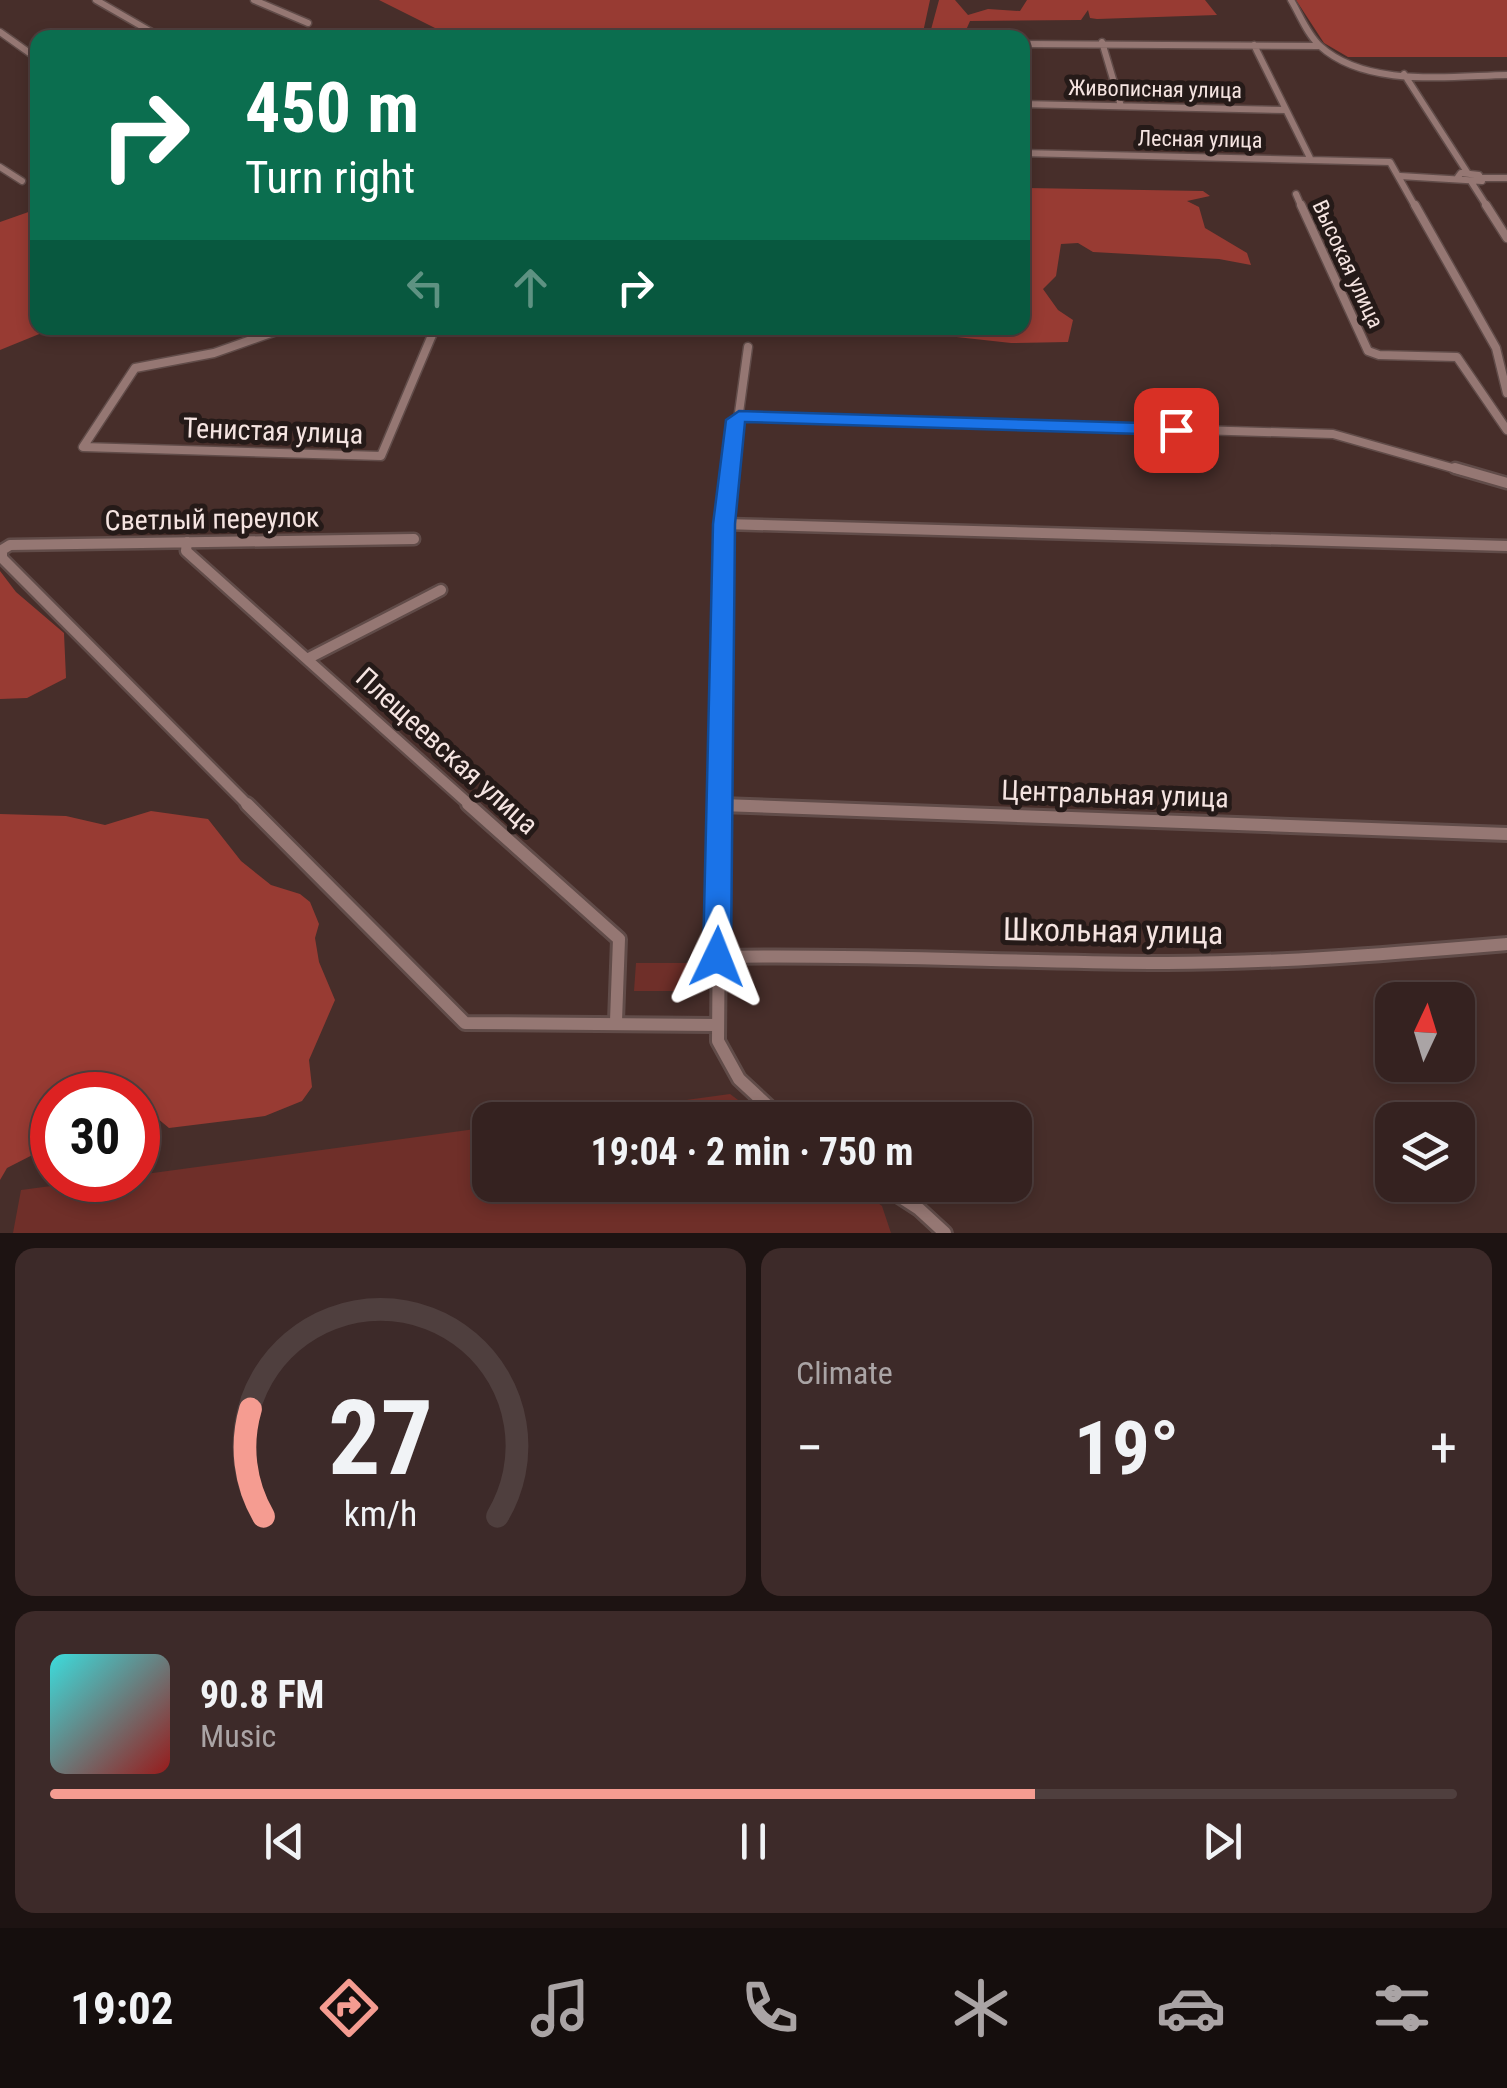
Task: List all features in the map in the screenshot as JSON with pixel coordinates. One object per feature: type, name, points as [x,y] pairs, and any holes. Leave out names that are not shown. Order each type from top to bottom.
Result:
[{"type":"street","points":[[96,0],[148,30]]},
{"type":"street","points":[[254,0],[308,23]]},
{"type":"street","points":[[1291,0],[1320,46]]},
{"type":"street","points":[[0,32],[30,53]]},
{"type":"street","points":[[1102,42],[1121,106]]},
{"type":"street","points":[[1030,44],[1320,46],[1365,67],[1404,74],[1507,75]]},
{"type":"street","points":[[1254,45],[1310,158]]},
{"type":"street","points":[[1404,74],[1466,172],[1482,178],[1507,178]]},
{"type":"street","name":"Живописная улица","points":[[1030,104],[1286,110]]},
{"type":"street","name":"Лесная улица","points":[[1030,152],[1378,160],[1393,164],[1400,176]]},
{"type":"street","points":[[0,166],[22,181]]},
{"type":"street","points":[[1458,177],[1466,172]]},
{"type":"street","points":[[1400,176],[1458,177],[1472,183],[1507,238]]},
{"type":"street","points":[[1400,176],[1496,348],[1507,393]]},
{"type":"street","points":[[1472,183],[1482,178]]},
{"type":"street","name":"Высокая улица","points":[[1296,194],[1368,351],[1379,355],[1457,357],[1507,430]]},
{"type":"street","name":"Тенистая улица","points":[[267,335],[239,346],[134,368],[83,447],[381,456],[386,453],[432,335]]},
{"type":"street","points":[[748,348],[739,416],[735,420],[724,524],[716,1025],[717,1043],[726,1065],[762,1102]]},
{"type":"street","points":[[1496,348],[1507,348]]},
{"type":"street","points":[[739,416],[1333,434],[1507,484]]},
{"type":"street","points":[[724,524],[1507,546]]},
{"type":"street","name":"Светлый переулок","points":[[414,539],[10,545],[2,550],[2,558],[465,1022],[616,1021]]},
{"type":"street","name":"Плещеевская улица","points":[[186,542],[186,550],[619,939],[616,1021]]},
{"type":"street","points":[[307,659],[441,590]]},
{"type":"street","name":"Центральная улица","points":[[722,805],[1507,834]]},
{"type":"street","name":"Школьная улица","points":[[717,957],[848,954],[1152,963],[1325,959],[1507,944]]},
{"type":"street","points":[[616,1021],[716,1025]]},
{"type":"street","points":[[908,1202],[945,1233]]},
{"type":"shaded area","points":[[379,0],[930,0],[924,30],[439,30]]},
{"type":"shaded area","points":[[939,0],[955,0],[968,15],[988,9],[1020,11],[1027,0],[1205,0],[1217,15],[1097,19],[1090,18],[1088,10],[1081,20],[970,21],[966,30],[931,30]]},
{"type":"shaded area","points":[[1296,0],[1507,0],[1507,57],[1348,57],[1324,43]]},
{"type":"shaded area","points":[[1030,188],[1203,191],[1210,196],[1187,201],[1199,207],[1205,228],[1247,253],[1251,265],[1219,259],[1093,252],[1078,243],[1061,244],[1056,276],[1043,289],[1058,310],[1073,320],[1068,342],[1011,343],[938,335],[1030,335]]},
{"type":"shaded area","points":[[30,211],[30,335],[37,335],[0,350],[0,222]]},
{"type":"shaded area","points":[[0,571],[16,592],[64,633],[66,678],[27,698],[0,699]]},
{"type":"shaded area","points":[[151,811],[208,819],[241,861],[271,885],[300,894],[310,902],[319,924],[315,938],[319,962],[335,1000],[309,1060],[312,1087],[302,1101],[265,1116],[169,1128],[160,1120],[160,1072],[30,1072],[30,1156],[7,1168],[0,1180],[0,814],[66,816],[105,825]]},
{"type":"shaded area","points":[[636,963],[689,963],[687,991],[634,991]]},
{"type":"shaded area","points":[[730,1094],[741,1102],[672,1102]]},
{"type":"shaded area","points":[[472,1129],[472,1202],[877,1202],[882,1206],[891,1233],[13,1233],[21,1190],[30,1189],[30,1202],[160,1202],[160,1172]]},
{"type":"route","points":[[717,957],[724,524],[735,420],[739,416],[1176,430]]}]
